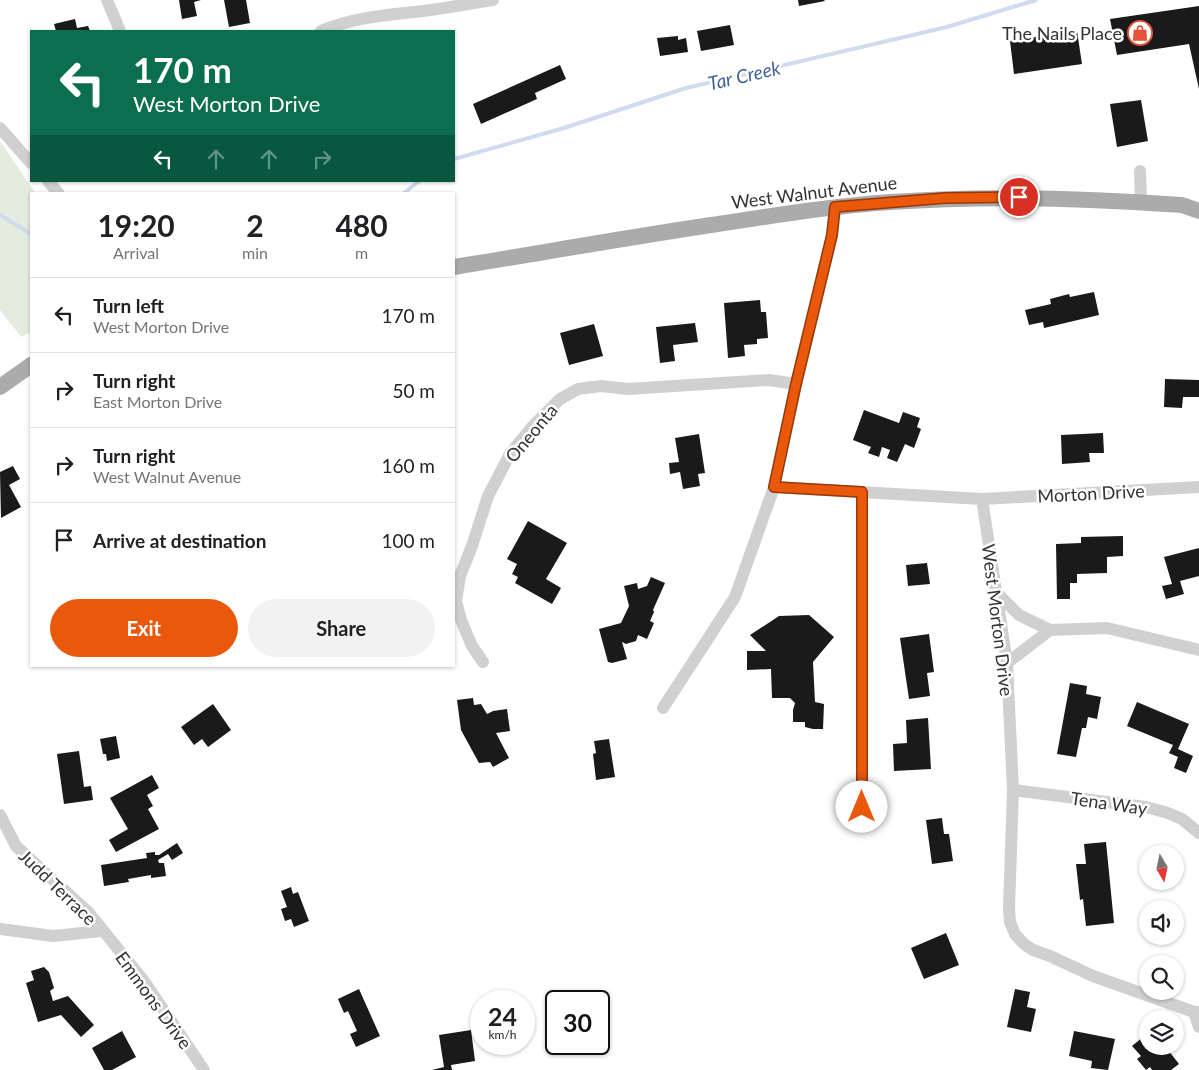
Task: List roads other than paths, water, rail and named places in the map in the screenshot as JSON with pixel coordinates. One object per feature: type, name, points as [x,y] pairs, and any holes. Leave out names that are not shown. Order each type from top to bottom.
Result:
[{"type":"main road","name":"West Walnut Avenue","points":[[455,267],[666,232],[835,207],[909,201],[1002,197],[1054,198],[1182,205],[1199,211]]},
{"type":"main road","name":"West Walnut Avenue","points":[[1182,205],[1199,200]]},
{"type":"main road","points":[[0,387],[30,366]]},
{"type":"street","points":[[107,0],[120,30]]},
{"type":"street","points":[[323,30],[340,23],[371,16],[432,10],[493,0]]},
{"type":"street","points":[[0,128],[30,162]]},
{"type":"street","points":[[1140,171],[1141,202]]},
{"type":"street","points":[[49,182],[57,192]]},
{"type":"street","points":[[663,708],[735,597],[774,487],[796,384],[832,235],[835,207]]},
{"type":"street","name":"Oneonta","points":[[483,662],[472,646],[461,620],[456,601],[460,576],[488,496],[510,454],[532,427],[560,399],[578,390],[600,386],[628,389],[769,380],[796,384]]},
{"type":"street","points":[[774,487],[982,499]]},
{"type":"street","name":"Morton Drive","points":[[982,499],[1199,487]]},
{"type":"street","points":[[862,492],[862,807]]},
{"type":"street","name":"West Morton Drive","points":[[982,499],[1007,663],[1013,790],[1009,908],[1010,922],[1015,934],[1032,950],[1050,956],[1092,976],[1197,1012]]},
{"type":"street","points":[[996,592],[1019,615],[1050,630],[1107,628],[1199,650]]},
{"type":"street","points":[[1007,663],[1050,630]]},
{"type":"street","name":"Tena Way","points":[[1013,790],[1146,807],[1182,819],[1199,832]]},
{"type":"street","name":"Judd Terrace","points":[[0,815],[16,846],[89,913],[102,931]]},
{"type":"street","points":[[0,929],[53,936],[102,931]]},
{"type":"street","name":"Emmons Drive","points":[[102,931],[144,981],[204,1070]]},
{"type":"street","points":[[1197,1012],[1199,1028]]},
{"type":"waterway","name":"Tar Creek","points":[[455,159],[564,128],[686,88],[947,27],[1036,0]]},
{"type":"waterway","name":"Tar Creek","points":[[405,192],[418,182]]},
{"type":"waterway","name":"Tar Creek","points":[[0,215],[30,233]]},
{"type":"place","name":"The Nails Place","points":[[1140,33]]}]
